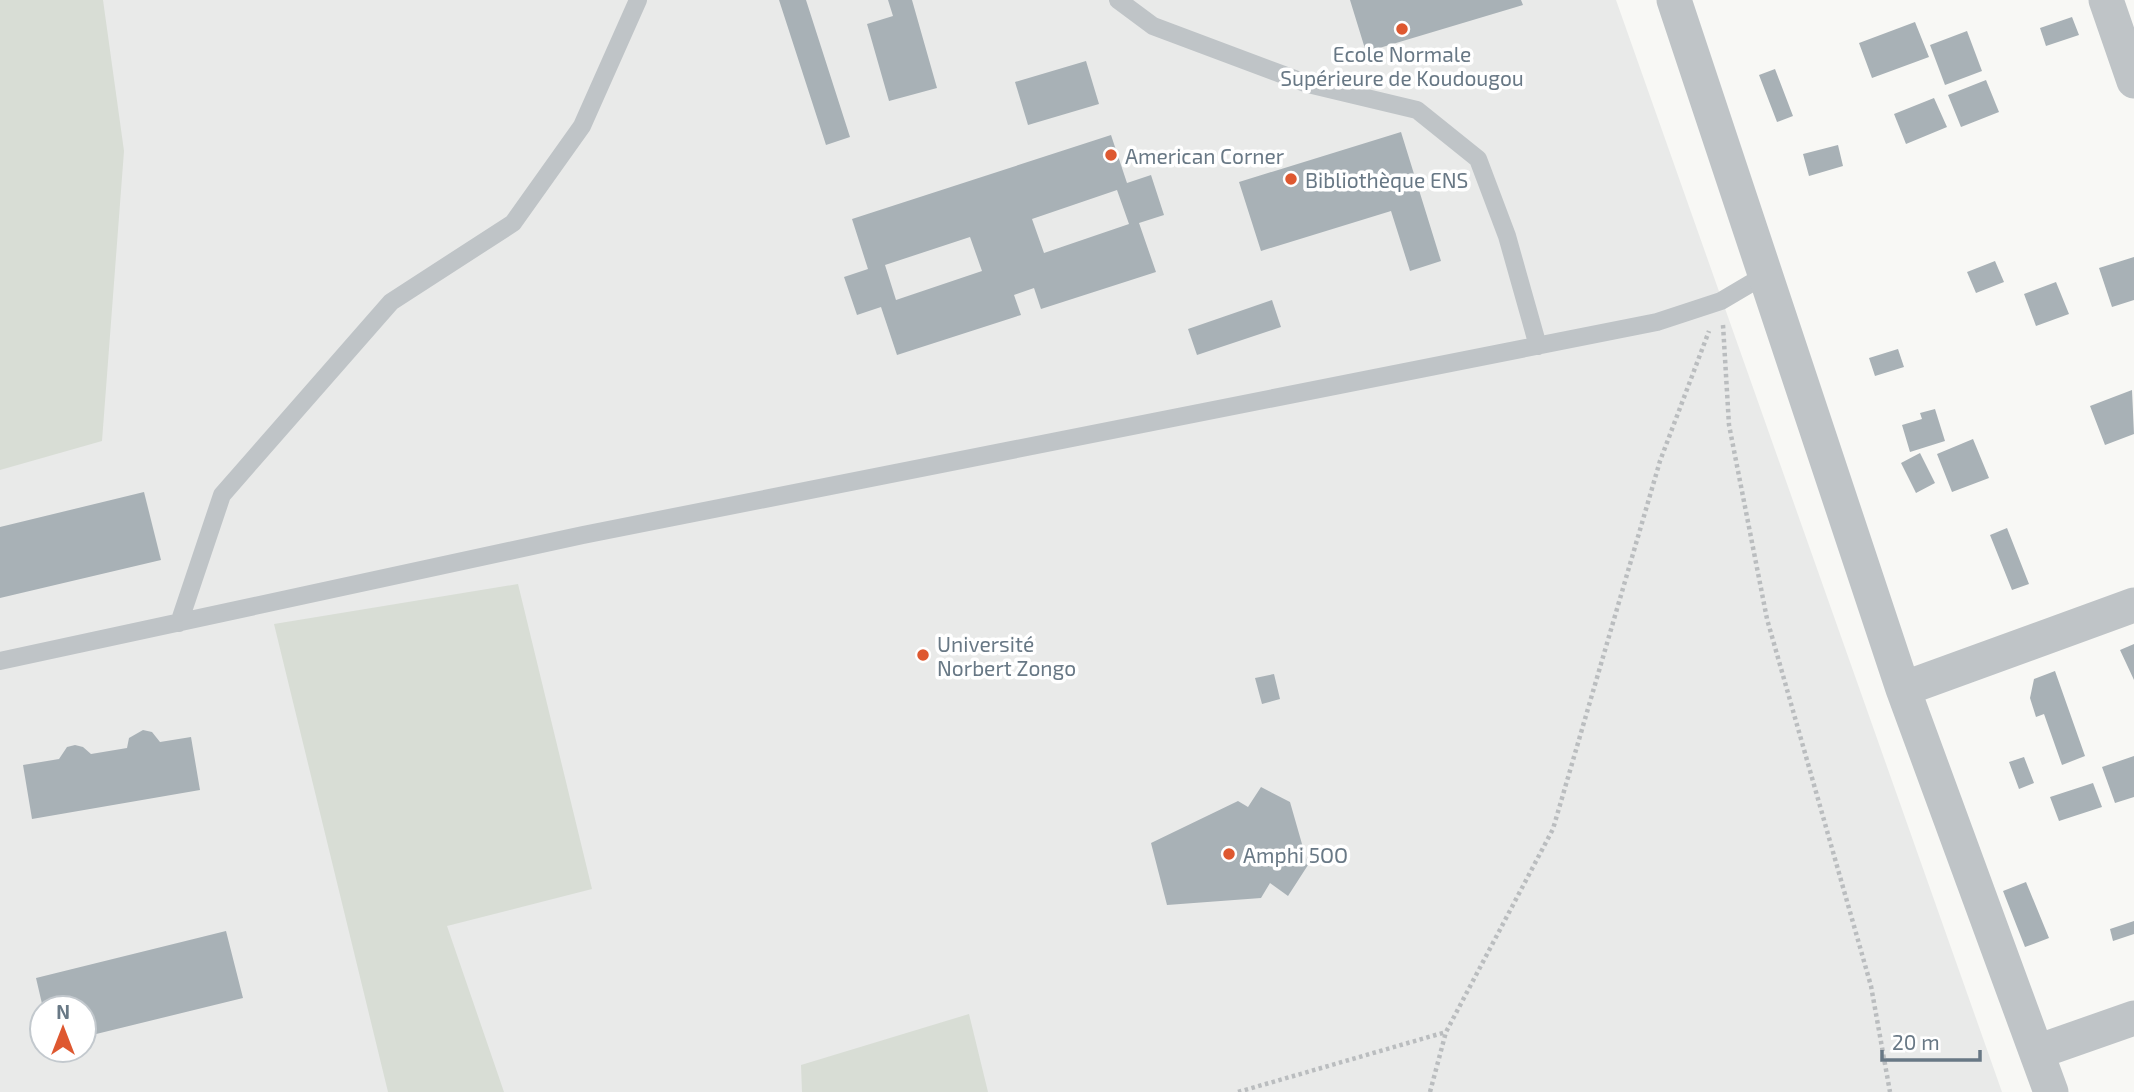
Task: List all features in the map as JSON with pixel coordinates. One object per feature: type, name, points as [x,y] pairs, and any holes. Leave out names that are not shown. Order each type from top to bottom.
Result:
[{"type":"street","points":[[1674,0],[1903,689],[2051,1092]]},
{"type":"street","points":[[2106,0],[2134,81]]},
{"type":"street","points":[[1903,689],[2134,605]]},
{"type":"street","points":[[2037,1052],[2134,1018]]},
{"type":"lane","points":[[179,623],[222,495],[391,302],[513,223],[582,126],[638,0]]},
{"type":"lane","points":[[1118,0],[1153,26],[1308,84],[1417,110],[1478,159],[1507,236],[1538,345]]},
{"type":"lane","points":[[0,661],[597,532],[1657,322],[1721,301],[1765,275]]},
{"type":"path","points":[[1430,1092],[1446,1032],[1553,829],[1660,461],[1721,301]]},
{"type":"path","points":[[1721,301],[1730,425],[1767,619],[1871,986],[1890,1092]]},
{"type":"path","points":[[1238,1092],[1446,1032]]},
{"type":"shaded area","name":"Université Norbert Zongo","points":[[0,0],[1616,0],[2002,1092],[0,1092]]},
{"type":"shaded area","points":[[0,0],[103,0],[124,151],[102,441],[0,470]]},
{"type":"shaded area","points":[[518,584],[592,889],[447,926],[504,1092],[388,1092],[274,624]]},
{"type":"shaded area","points":[[969,1014],[988,1092],[802,1092],[801,1065]]},
{"type":"building","points":[[779,0],[806,0],[850,137],[826,145]]},
{"type":"building","points":[[888,0],[912,0],[937,88],[889,101],[867,24],[893,16]]},
{"type":"building","name":"Ecole Normale Supérieure de Koudougou","points":[[1350,0],[1521,0],[1523,5],[1366,52]]},
{"type":"building","points":[[2072,17],[2079,35],[2046,46],[2040,28]]},
{"type":"building","points":[[1915,22],[1929,57],[1872,78],[1859,43]]},
{"type":"building","points":[[1967,31],[1982,71],[1945,85],[1930,45]]},
{"type":"building","points":[[1086,61],[1099,104],[1028,125],[1015,82]]},
{"type":"building","points":[[1775,69],[1793,116],[1777,122],[1759,75]]},
{"type":"building","points":[[1986,80],[1999,112],[1961,127],[1948,95]]},
{"type":"building","points":[[1934,98],[1947,127],[1906,144],[1894,114]]},
{"type":"building","points":[[1401,132],[1441,261],[1410,271],[1391,211],[1261,251],[1239,182]]},
{"type":"building","points":[[1111,135],[1127,183],[1151,175],[1164,215],[1139,223],[1156,272],[1041,309],[1034,288],[1014,295],[1021,315],[897,355],[881,307],[857,315],[844,277],[868,269],[852,219]],"holes":[[[1117,190],[1129,224],[1044,253],[1032,219]],[[970,237],[982,271],[896,300],[885,265]]]},
{"type":"building","points":[[1838,145],[1843,166],[1809,176],[1803,154]]},
{"type":"building","points":[[2134,257],[2134,300],[2112,307],[2099,268]]},
{"type":"building","points":[[1995,261],[2004,282],[1976,293],[1967,272]]},
{"type":"building","points":[[2056,282],[2069,314],[2036,326],[2024,294]]},
{"type":"building","points":[[1272,300],[1281,327],[1197,355],[1188,329]]},
{"type":"building","points":[[1898,349],[1904,367],[1875,376],[1869,358]]},
{"type":"building","points":[[2132,390],[2134,434],[2105,445],[2090,406]]},
{"type":"building","points":[[1935,409],[1945,441],[1910,452],[1902,425],[1922,419],[1920,413]]},
{"type":"building","points":[[1973,439],[1989,478],[1952,492],[1937,454]]},
{"type":"building","points":[[1920,453],[1935,483],[1916,493],[1901,463]]},
{"type":"building","points":[[144,492],[161,560],[0,598],[0,527]]},
{"type":"building","points":[[2007,528],[2029,584],[2012,590],[1990,535]]},
{"type":"building","points":[[2134,644],[2134,680],[2120,650]]},
{"type":"building","points":[[2055,671],[2085,756],[2062,765],[2044,714],[2036,717],[2030,698],[2034,679]]},
{"type":"building","points":[[1274,674],[1280,699],[1262,704],[1255,678]]},
{"type":"building","points":[[143,730],[152,732],[160,742],[191,737],[200,790],[32,819],[23,765],[59,759],[67,747],[75,745],[83,747],[91,754],[127,748],[129,738]]},
{"type":"building","points":[[2134,756],[2134,797],[2115,803],[2102,767]]},
{"type":"building","points":[[2024,757],[2034,783],[2019,789],[2009,762]]},
{"type":"building","points":[[2093,783],[2102,807],[2059,821],[2050,797]]},
{"type":"building","name":"Amphi 5OO","points":[[1261,787],[1290,802],[1308,865],[1288,896],[1270,883],[1261,898],[1167,905],[1151,843],[1238,801],[1248,807]]},
{"type":"building","points":[[2026,882],[2049,938],[2025,947],[2003,891]]},
{"type":"building","points":[[2134,921],[2134,934],[2113,941],[2110,929]]},
{"type":"building","points":[[226,931],[243,998],[98,1034],[98,994],[40,994],[36,978]]},
{"type":"place","name":"Ecole Normale Supérieure de Koudougou","points":[[1402,29]]},
{"type":"place","name":"American Corner","points":[[1111,155]]},
{"type":"place","name":"Bibliothèque ENS","points":[[1291,179]]},
{"type":"place","name":"Université Norbert Zongo","points":[[923,655]]},
{"type":"place","name":"Amphi 5OO","points":[[1229,854]]}]
